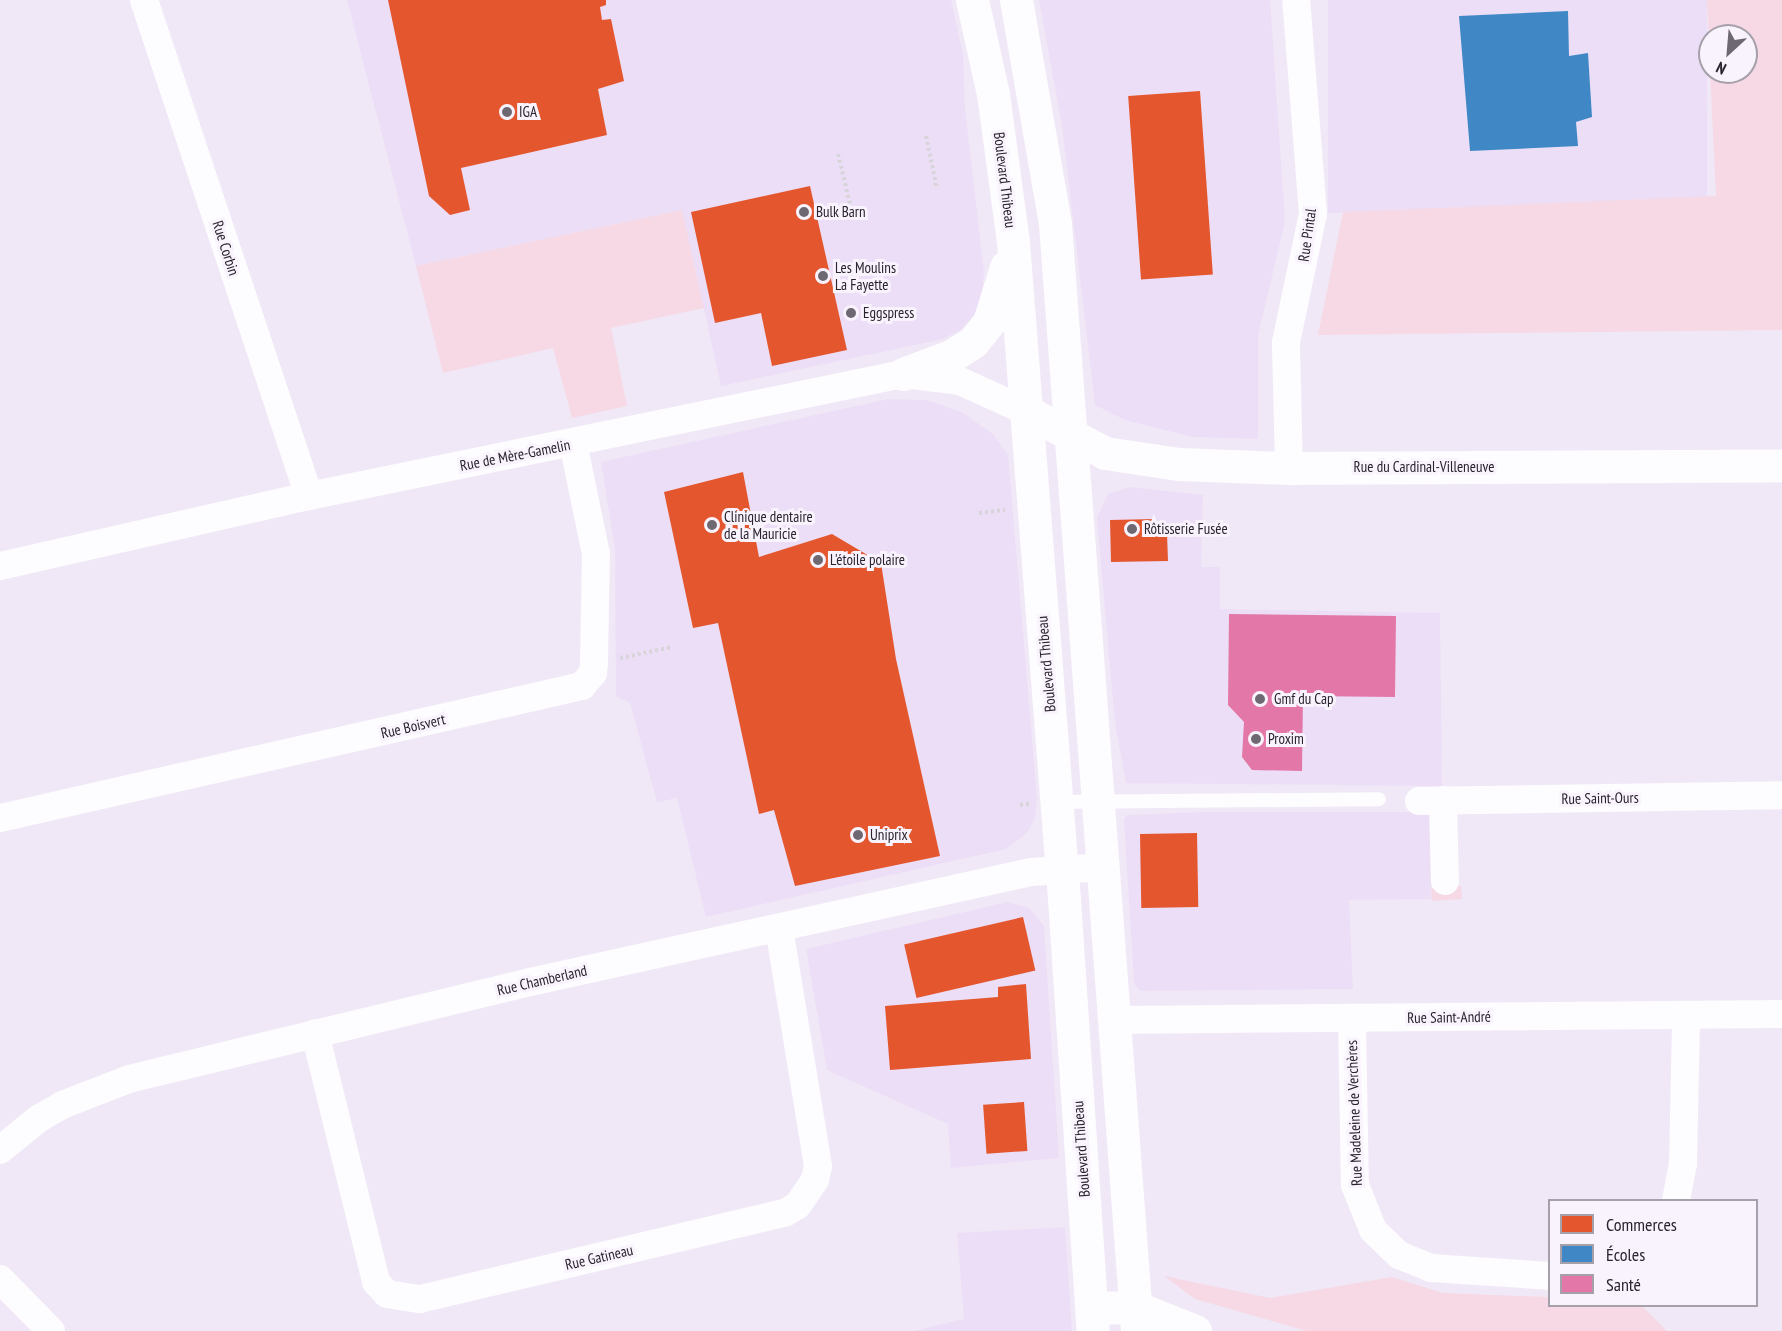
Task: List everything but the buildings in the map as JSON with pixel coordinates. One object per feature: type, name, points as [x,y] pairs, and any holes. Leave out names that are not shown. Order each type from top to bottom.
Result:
[{"type":"main road","name":"Boulevard Thibeau","points":[[972,0],[993,94],[1013,242],[1062,870],[1093,1320]]},
{"type":"main road","points":[[1016,0],[1055,224],[1100,800],[1136,1319]]},
{"type":"main road","points":[[903,374],[951,356],[981,334],[996,307],[1013,242]]},
{"type":"main road","name":"Rue du Cardinal-Villeneuve","points":[[1026,411],[1105,453],[1168,463],[1289,468],[1782,465]]},
{"type":"main road","points":[[1093,1320],[1136,1319],[1196,1331]]},
{"type":"street","name":"Rue Corbin","points":[[144,0],[309,496]]},
{"type":"street","name":"Rue Pintal","points":[[1289,468],[1286,342],[1313,214],[1296,0]]},
{"type":"street","name":"Rue de Mère-Gamelin","points":[[0,566],[309,496],[903,374],[960,381],[1026,411]]},
{"type":"street","points":[[573,443],[596,554],[594,664]]},
{"type":"street","name":"Rue Boisvert","points":[[0,818],[573,690],[588,680],[594,664]]},
{"type":"street","name":"Rue Saint-Ours","points":[[1445,881],[1431,800],[1782,795]]},
{"type":"street","name":"Rue Chamberland","points":[[0,1150],[38,1119],[87,1093],[315,1033],[1031,872],[1104,867]]},
{"type":"street","name":"Rue Gatineau","points":[[315,1033],[376,1282],[387,1294],[420,1299],[784,1213],[798,1205],[815,1180],[818,1166],[779,929]]},
{"type":"street","name":"Rue Saint-André","points":[[1115,1020],[1782,1014]]},
{"type":"street","points":[[1676,1199],[1683,1164],[1686,1015]]},
{"type":"street","name":"Rue Madeleine de Verchères","points":[[1352,1018],[1355,1185],[1373,1230],[1399,1255],[1431,1268],[1450,1272],[1548,1276]]},
{"type":"street","points":[[0,1279],[51,1331]]},
{"type":"lane","points":[[1056,802],[1379,799]]},
{"type":"path","points":[[926,136],[937,189]]},
{"type":"path","points":[[838,154],[851,208]]},
{"type":"path","points":[[594,664],[672,647]]},
{"type":"shaded area","points":[[347,0],[951,0],[963,55],[965,109],[984,272],[981,306],[962,329],[943,339],[721,386],[682,210],[416,266]]},
{"type":"shaded area","points":[[1039,0],[1270,0],[1285,221],[1258,336],[1258,439],[1193,437],[1125,420],[1095,405],[1062,126]]},
{"type":"shaded area","points":[[1328,0],[1707,0],[1707,24],[1698,24],[1698,84],[1707,84],[1707,213],[1328,213]]},
{"type":"shaded area","points":[[1707,0],[1782,0],[1782,330],[1318,335],[1343,212],[1716,196],[1711,84],[1758,84],[1758,24],[1708,24]]},
{"type":"shaded area","points":[[682,210],[704,308],[611,328],[627,406],[572,418],[553,348],[443,373],[416,266]]},
{"type":"shaded area","points":[[888,399],[927,400],[963,413],[993,434],[1008,455],[1037,798],[1035,818],[1027,833],[1006,849],[706,917],[677,798],[657,802],[630,703],[616,696],[615,549],[601,462]]},
{"type":"shaded area","points":[[1130,487],[1203,495],[1201,567],[1220,567],[1220,609],[1440,613],[1442,786],[1126,783],[1115,723],[1097,518],[1108,494]]},
{"type":"shaded area","points":[[1204,812],[1429,812],[1431,899],[1349,900],[1353,989],[1140,991],[1134,983],[1124,819],[1128,815]]},
{"type":"shaded area","points":[[1461,886],[1462,899],[1432,901],[1431,888]]},
{"type":"shaded area","points":[[1008,902],[1029,908],[1044,926],[1059,1158],[951,1168],[948,1124],[827,1070],[806,949]]},
{"type":"shaded area","points":[[1065,1227],[1072,1331],[914,1331],[964,1319],[957,1233]]},
{"type":"shaded area","points":[[1164,1276],[1270,1298],[1392,1277],[1443,1293],[1548,1297],[1548,1307],[1643,1307],[1667,1331],[1307,1331],[1195,1299]]},
{"type":"place","name":"IGA","points":[[507,112]]},
{"type":"place","name":"Bulk Barn","points":[[804,212]]},
{"type":"place","name":"Les Moulins La Fayette","points":[[823,276]]},
{"type":"place","name":"Eggspress","points":[[851,313]]},
{"type":"place","name":"Clinique dentaire de la Mauricie","points":[[712,525]]},
{"type":"place","name":"Rôtisserie Fusée","points":[[1132,529]]},
{"type":"place","name":"L'étoile polaire","points":[[818,560]]},
{"type":"place","name":"Gmf du Cap","points":[[1260,699]]},
{"type":"place","name":"Proxim","points":[[1256,739]]},
{"type":"place","name":"Uniprix","points":[[858,835]]}]
